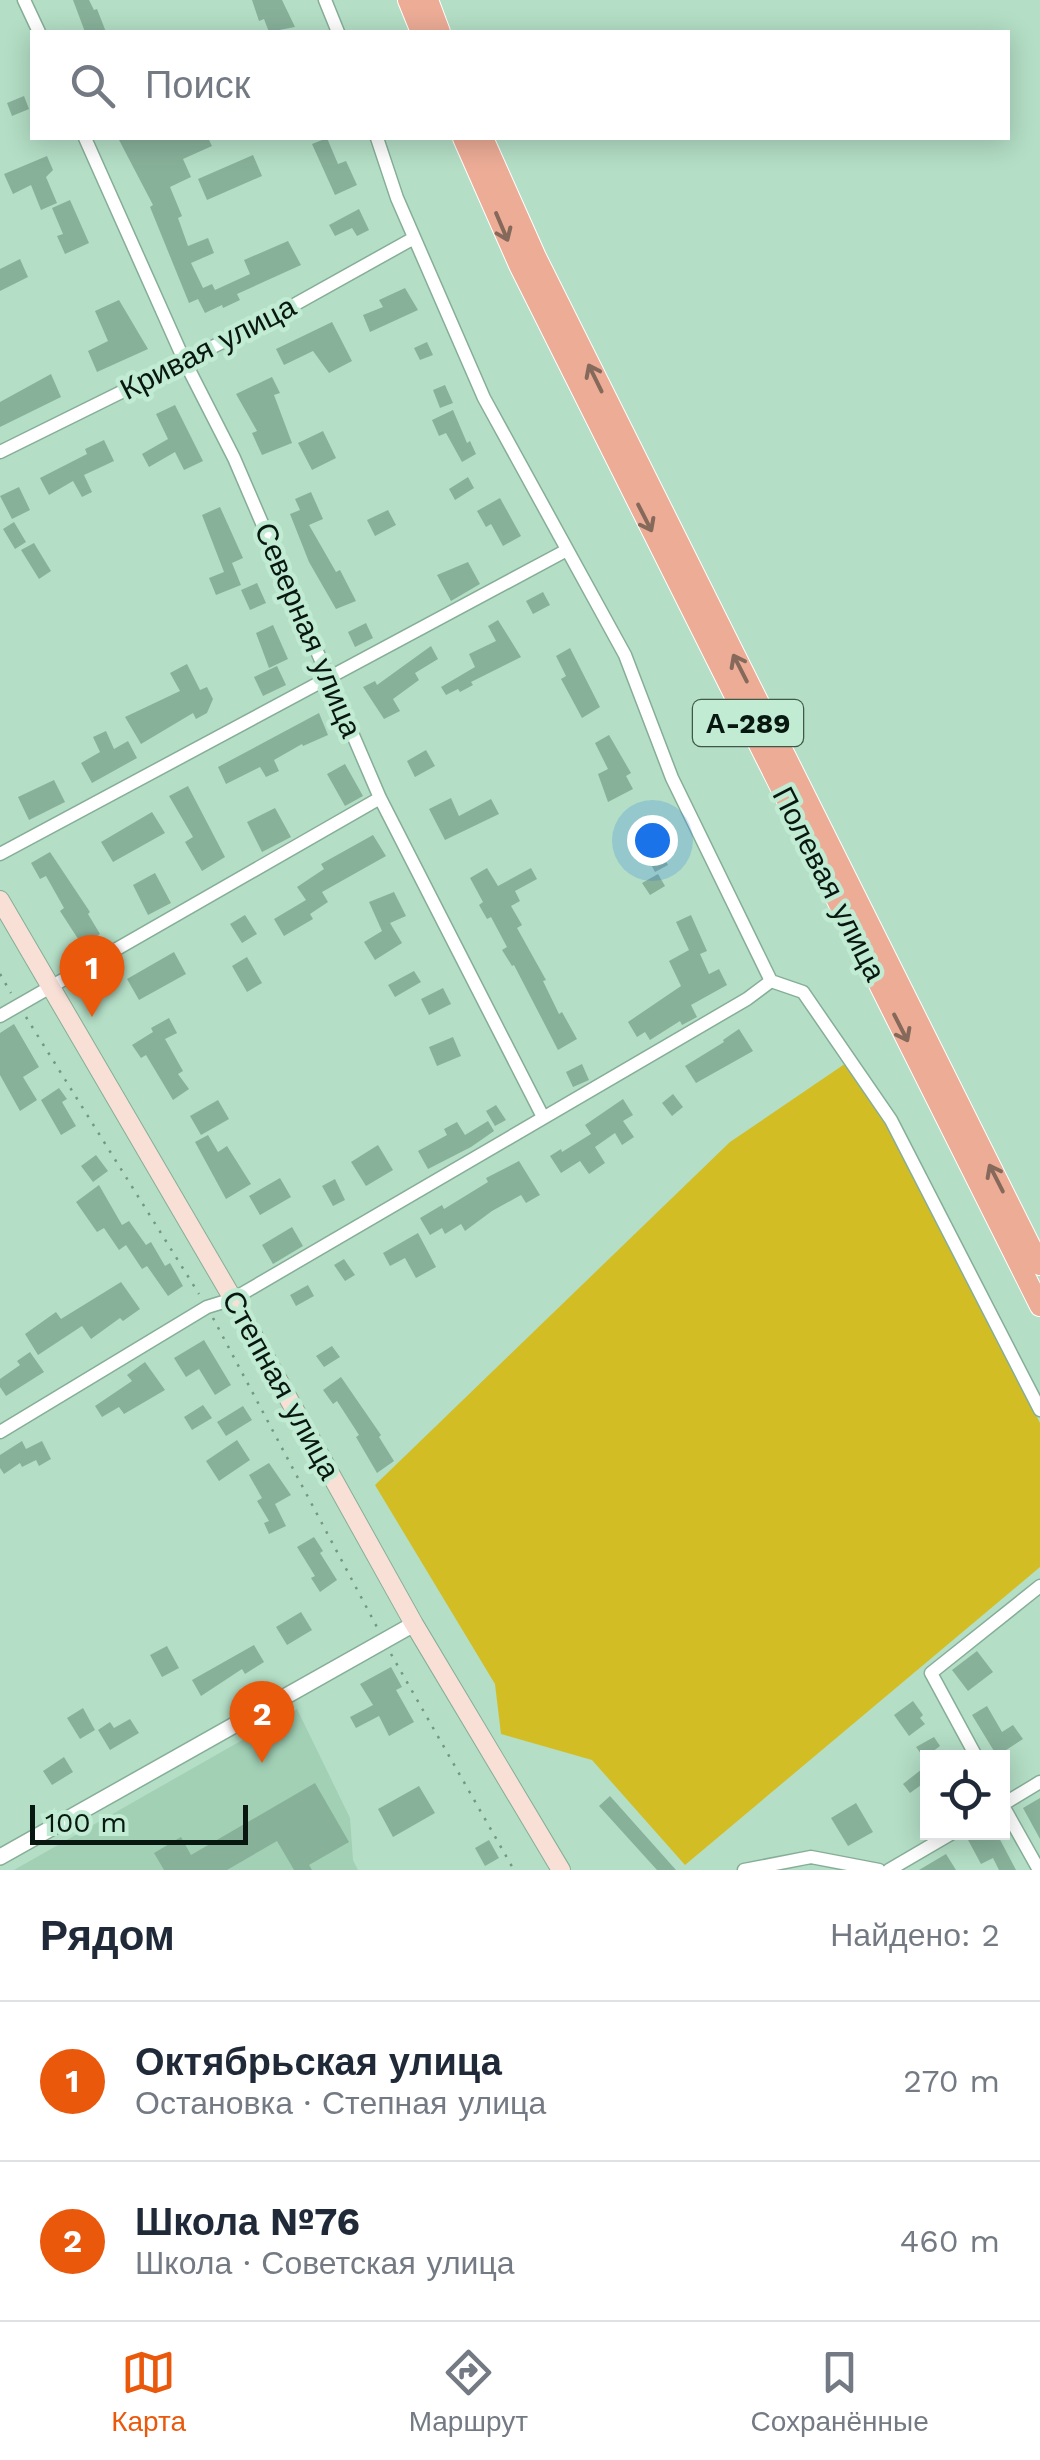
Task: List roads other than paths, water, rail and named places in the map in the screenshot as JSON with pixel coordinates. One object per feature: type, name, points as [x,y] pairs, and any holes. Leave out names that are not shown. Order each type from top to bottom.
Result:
[{"type":"highway","points":[[408,0],[420,30]]},
{"type":"highway","points":[[428,0],[439,30]]},
{"type":"highway","name":"Полевая улица","points":[[464,140],[518,266],[1040,1306]]},
{"type":"highway","name":"Полевая улица","points":[[484,140],[578,343],[1040,1265]]},
{"type":"main road","name":"Степная улица","points":[[0,900],[233,1299],[414,1624],[561,1870]]},
{"type":"street","points":[[24,0],[38,30]]},
{"type":"street","points":[[325,0],[337,30]]},
{"type":"street","name":"Северная улица","points":[[87,140],[184,360],[234,458],[380,798],[542,1117]]},
{"type":"street","points":[[378,140],[414,238],[484,398],[624,654],[672,778],[771,981],[803,992],[891,1120],[1040,1410]]},
{"type":"street","name":"Кривая улица","points":[[0,452],[268,320],[414,238]]},
{"type":"street","points":[[0,854],[567,550]]},
{"type":"street","points":[[0,1016],[380,798]]},
{"type":"street","points":[[0,1432],[207,1308],[233,1299],[747,999],[771,981]]},
{"type":"street","points":[[973,1750],[931,1673],[1040,1586]]},
{"type":"street","points":[[0,1857],[414,1624]]},
{"type":"street","points":[[1010,1800],[1040,1782]]},
{"type":"street","points":[[1010,1817],[1039,1870]]},
{"type":"street","points":[[889,1870],[940,1840]]},
{"type":"street","points":[[744,1870],[811,1857],[880,1870]]},
{"type":"place","name":"Октябрьская улица","points":[[92,1017]]},
{"type":"place","name":"Школа №76","points":[[262,1763]]}]
